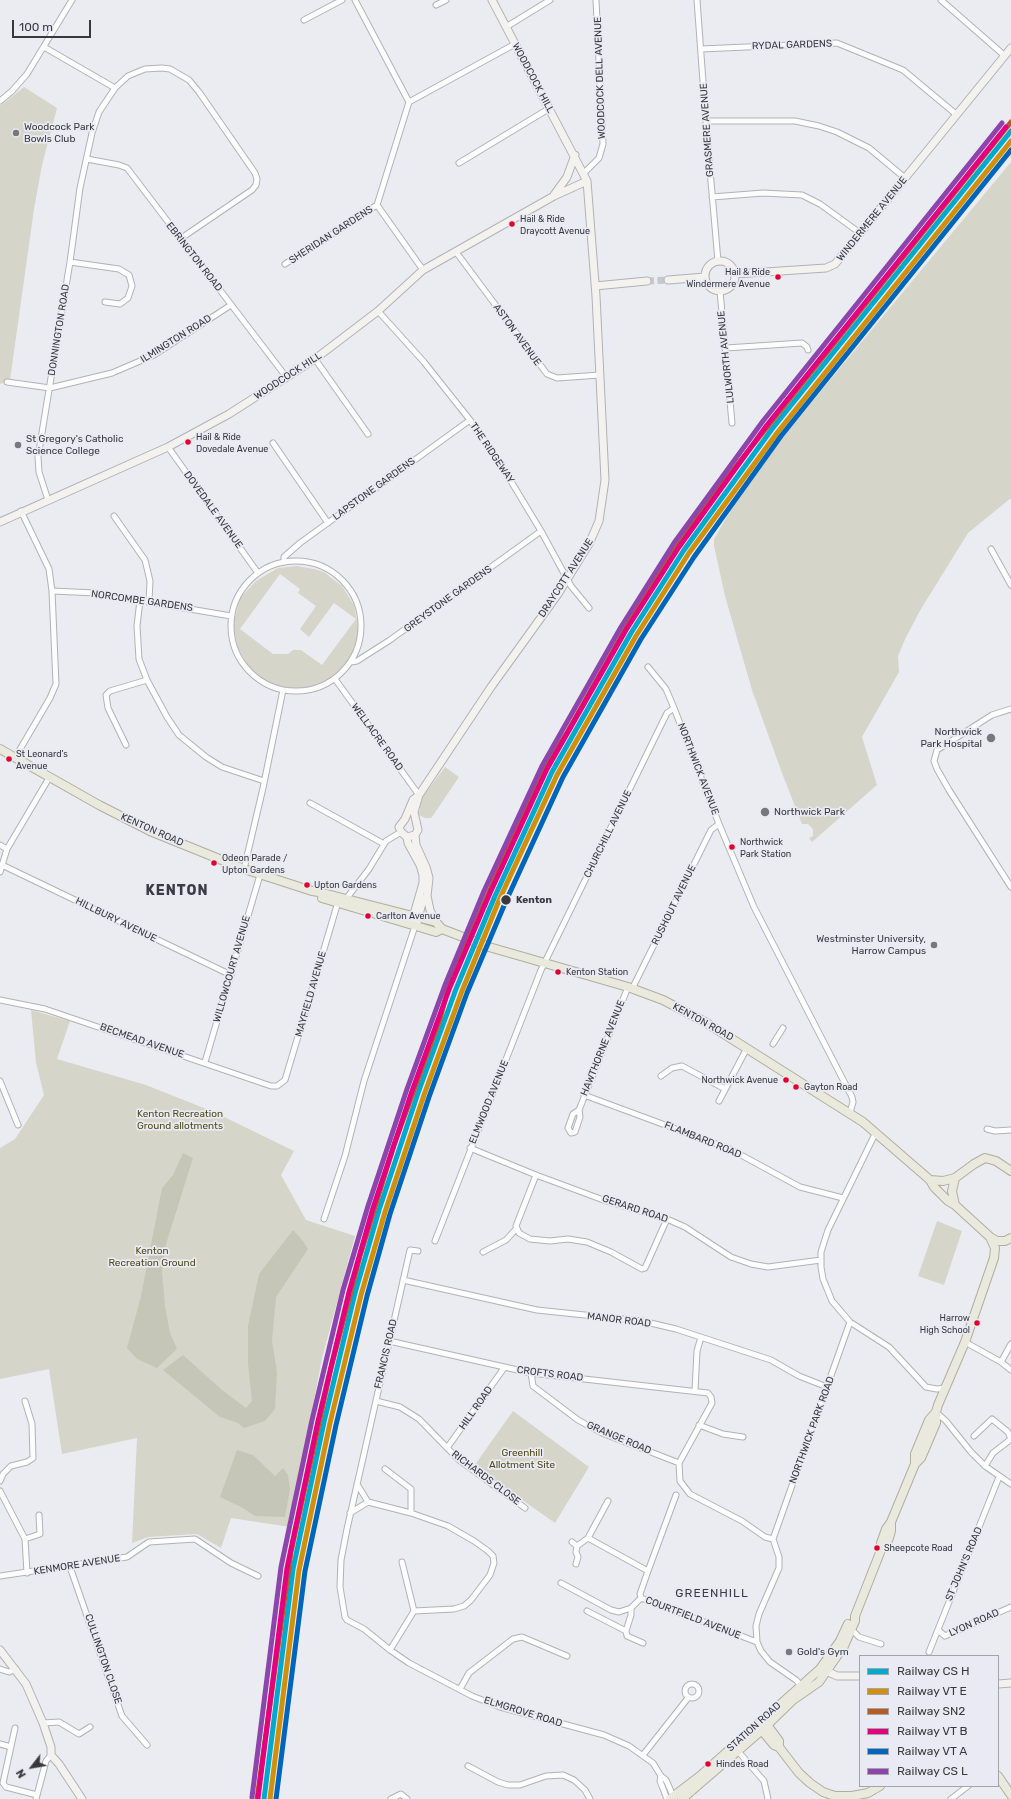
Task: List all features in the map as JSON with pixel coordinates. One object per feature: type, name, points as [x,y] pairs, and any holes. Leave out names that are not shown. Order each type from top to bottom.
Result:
[{"type":"main road","name":"KENTON ROAD","points":[[0,749],[98,805],[150,831],[244,869],[312,891],[436,922],[442,929],[495,949],[630,988],[663,1000],[700,1019],[850,1113],[876,1132],[930,1180],[934,1187],[948,1201],[956,1205],[990,1237]]},
{"type":"main road","name":"KENTON ROAD","points":[[312,891],[318,897],[436,932],[442,929]]},
{"type":"main road","points":[[930,1180],[943,1181],[955,1178],[981,1160],[991,1159],[1011,1171]]},
{"type":"main road","points":[[955,1178],[952,1191],[956,1205]]},
{"type":"main road","points":[[990,1237],[997,1241],[1008,1240]]},
{"type":"main road","points":[[804,1688],[824,1670],[849,1628],[851,1618],[855,1616],[881,1550],[886,1545],[889,1538],[891,1522],[915,1464],[915,1454],[929,1420],[936,1412],[965,1342],[994,1258],[995,1248],[990,1237]]},
{"type":"main road","points":[[994,1258],[1008,1240]]},
{"type":"main road","name":"STATION ROAD","points":[[673,1798],[794,1700],[804,1688]]},
{"type":"main road","points":[[762,1725],[779,1741],[779,1747],[799,1773],[823,1792],[835,1796],[852,1796],[868,1793],[878,1787]]},
{"type":"main road","points":[[999,1777],[1011,1795]]},
{"type":"street","points":[[0,101],[12,91],[26,74],[72,0]]},
{"type":"street","points":[[304,20],[342,0]]},
{"type":"street","points":[[355,0],[409,102]]},
{"type":"street","points":[[436,5],[446,0]]},
{"type":"street","name":"WOODCOCK HILL","points":[[0,522],[21,511],[168,448],[229,414],[315,359],[378,311],[423,270],[554,196],[587,181],[492,0]]},
{"type":"street","points":[[506,27],[550,0]]},
{"type":"street","name":"WOODCOCK DELL AVENUE","points":[[584,173],[599,158],[603,144],[596,0]]},
{"type":"street","name":"GRASMERE AVENUE","points":[[697,0],[718,260]]},
{"type":"street","points":[[941,0],[1005,56]]},
{"type":"street","name":"RYDAL GARDENS","points":[[701,49],[837,43],[903,70],[958,115]]},
{"type":"street","points":[[423,270],[377,205],[409,102],[515,44]]},
{"type":"street","points":[[44,46],[115,88]]},
{"type":"street","name":"WINDERMERE AVENUE","points":[[735,274],[826,268],[835,264],[958,115],[1011,48]]},
{"type":"street","name":"DONNINGTON ROAD","points":[[48,500],[39,472],[38,457],[70,262],[80,188],[92,133],[99,112],[115,88],[128,76],[145,69],[162,68],[180,74],[189,80],[199,92],[258,179],[252,190],[180,239]]},
{"type":"street","points":[[459,163],[550,108]]},
{"type":"street","points":[[706,121],[795,121],[819,126],[837,132],[869,148],[905,178]]},
{"type":"street","name":"WOODCOCK HILL","points":[[554,196],[567,177],[574,155]]},
{"type":"street","name":"EBRINGTON ROAD","points":[[87,159],[127,168],[287,378]]},
{"type":"street","name":"DRAYCOTT AVENUE","points":[[404,834],[400,824],[405,819],[411,803],[417,793],[567,580],[594,534],[599,521],[605,480],[595,286],[587,181]]},
{"type":"street","points":[[712,197],[763,193],[802,195],[820,204],[860,233]]},
{"type":"street","name":"SHERIDAN GARDENS","points":[[285,264],[377,205]]},
{"type":"street","name":"ASTON AVENUE","points":[[456,252],[547,374],[557,378],[600,375]]},
{"type":"street","points":[[718,260],[732,266],[735,274],[729,288],[720,291],[711,288],[705,277],[711,263],[718,260]]},
{"type":"street","points":[[70,262],[119,269],[129,275],[132,286],[128,298],[120,304],[104,302]]},
{"type":"street","points":[[668,280],[705,277]]},
{"type":"street","points":[[595,286],[647,281]]},
{"type":"street","name":"LULWORTH AVENUE","points":[[720,291],[732,423]]},
{"type":"street","name":"ILMINGTON ROAD","points":[[50,388],[112,373],[146,359],[231,305]]},
{"type":"street","name":"THE RIDGEWAY","points":[[378,311],[424,362],[470,420],[506,472],[542,531],[567,580],[589,608]]},
{"type":"street","points":[[726,348],[802,343],[808,350]]},
{"type":"street","points":[[315,359],[368,434]]},
{"type":"street","points":[[7,382],[50,388]]},
{"type":"street","name":"LAPSTONE GARDENS","points":[[284,562],[284,556],[289,551],[470,420]]},
{"type":"street","points":[[273,443],[328,523]]},
{"type":"street","name":"DOVEDALE AVENUE","points":[[168,448],[258,573]]},
{"type":"street","points":[[17,759],[19,751],[50,698],[56,684],[52,591],[49,569],[21,511]]},
{"type":"street","points":[[114,516],[144,560],[150,581],[149,601]]},
{"type":"street","name":"GREYSTONE GARDENS","points":[[352,662],[357,661],[390,640],[542,531]]},
{"type":"street","points":[[991,550],[1011,585]]},
{"type":"street","points":[[296,560],[317,564],[335,573],[347,584],[359,606],[362,628],[357,652],[352,662],[334,679],[314,689],[295,691],[283,690],[263,682],[244,665],[236,652],[230,630],[231,616],[234,606],[244,586],[258,573],[272,566],[296,560]]},
{"type":"street","name":"NORCOMBE GARDENS","points":[[52,591],[96,593],[231,616]]},
{"type":"street","points":[[140,600],[137,612],[139,659],[147,680],[167,717],[179,735],[195,750],[222,767],[264,781]]},
{"type":"street","name":"NORTHWICK AVENUE","points":[[648,667],[666,689],[719,824],[754,907],[852,1096],[853,1102],[850,1113]]},
{"type":"street","name":"WELLACRE ROAD","points":[[334,679],[417,793]]},
{"type":"street","points":[[126,746],[108,708],[106,695],[110,691],[147,680]]},
{"type":"street","points":[[244,869],[283,690]]},
{"type":"street","name":"CHURCHILL AVENUE","points":[[544,962],[667,713],[674,708]]},
{"type":"street","points":[[1011,709],[997,712],[937,750],[934,761],[949,790],[1011,887]]},
{"type":"street","points":[[0,872],[7,849],[49,778]]},
{"type":"street","name":"DRAYCOTT AVENUE","points":[[415,835],[419,828],[414,819],[417,793]]},
{"type":"street","points":[[310,803],[384,844]]},
{"type":"street","points":[[405,819],[414,819]]},
{"type":"street","name":"RUSHOUT AVENUE","points":[[630,988],[711,830],[719,824]]},
{"type":"street","points":[[324,1220],[345,1156],[364,1081],[416,917],[423,883],[423,875],[420,865],[404,834]]},
{"type":"street","points":[[346,899],[369,869],[384,844],[389,839],[404,834],[415,835],[416,845],[428,872],[429,885],[427,896],[430,910],[436,922]]},
{"type":"street","points":[[0,845],[7,849]]},
{"type":"street","name":"HILLBURY AVENUE","points":[[2,865],[231,975]]},
{"type":"street","name":"WILLOWCOURT AVENUE","points":[[205,1062],[260,875]]},
{"type":"street","points":[[416,917],[427,896]]},
{"type":"street","name":"MAYFIELD AVENUE","points":[[282,1084],[285,1080],[289,1067],[338,902]]},
{"type":"street","name":"ELMWOOD AVENUE","points":[[435,1241],[470,1148],[544,962]]},
{"type":"street","name":"HAWTHORNE AVENUE","points":[[579,1110],[630,988]]},
{"type":"street","name":"BECMEAD AVENUE","points":[[0,1000],[45,1009],[205,1062],[271,1086],[282,1084]]},
{"type":"street","points":[[773,1044],[783,1028]]},
{"type":"street","points":[[719,1101],[747,1048]]},
{"type":"street","points":[[661,1076],[672,1068],[682,1066],[725,1089]]},
{"type":"street","points":[[0,1081],[18,1126]]},
{"type":"street","name":"FLAMBARD ROAD","points":[[584,1095],[730,1149],[800,1186],[843,1198]]},
{"type":"street","points":[[988,1129],[995,1131],[1011,1130]]},
{"type":"street","points":[[876,1132],[828,1230],[823,1246],[821,1260],[822,1273],[826,1289],[841,1313],[850,1322],[889,1347],[926,1387],[937,1389],[945,1388]]},
{"type":"street","name":"GERARD ROAD","points":[[470,1148],[606,1201],[667,1219],[686,1227],[731,1257],[751,1264],[768,1267],[821,1260]]},
{"type":"street","points":[[483,1252],[506,1240],[516,1229],[536,1175]]},
{"type":"street","points":[[516,1229],[519,1233],[530,1239],[568,1239],[588,1242],[611,1252],[642,1270],[645,1268],[667,1219]]},
{"type":"street","name":"FRANCIS ROAD","points":[[344,1617],[340,1587],[341,1560],[350,1513],[410,1250],[418,1251]]},
{"type":"street","name":"MANOR ROAD","points":[[403,1280],[537,1310],[642,1321],[676,1329],[771,1360],[799,1376],[827,1387]]},
{"type":"street","name":"NORTHWICK PARK ROAD","points":[[773,1539],[850,1322]]},
{"type":"street","points":[[695,1390],[697,1351],[701,1337]]},
{"type":"street","name":"CROFTS ROAD","points":[[389,1340],[504,1368],[531,1373],[708,1392],[712,1403],[699,1425]]},
{"type":"street","points":[[965,1342],[1002,1362],[1011,1370]]},
{"type":"street","points":[[1002,1362],[1011,1344]]},
{"type":"street","name":"HILL ROAD","points":[[448,1448],[504,1368]]},
{"type":"street","name":"GRANGE ROAD","points":[[531,1373],[533,1386],[578,1420],[602,1433],[679,1463]]},
{"type":"street","points":[[0,1481],[3,1474],[11,1466],[27,1462],[32,1458],[32,1424],[25,1401]]},
{"type":"street","name":"RICHARDS CLOSE","points":[[376,1401],[400,1407],[419,1419],[460,1460],[525,1508]]},
{"type":"street","points":[[936,1412],[946,1421],[971,1452],[985,1466],[1011,1484]]},
{"type":"street","points":[[974,1436],[992,1419],[1008,1432],[1011,1439],[993,1453],[985,1466]]},
{"type":"street","points":[[743,1437],[722,1434],[699,1425],[679,1463],[680,1480],[690,1494],[742,1521],[765,1537],[773,1539],[779,1558],[779,1568],[759,1614],[756,1626],[757,1642],[761,1651],[770,1662],[796,1680],[804,1688]]},
{"type":"street","points":[[385,1469],[411,1489],[411,1513]]},
{"type":"street","name":"ST JOHN'S ROAD","points":[[929,1652],[999,1477]]},
{"type":"street","points":[[357,1484],[368,1502],[411,1513],[448,1526],[488,1550],[493,1556],[494,1563],[490,1575],[471,1600],[464,1606],[454,1609],[414,1611]]},
{"type":"street","points":[[0,1491],[25,1539],[27,1573]]},
{"type":"street","name":"COURTFIELD AVENUE","points":[[676,1496],[640,1594],[642,1598],[757,1642]]},
{"type":"street","points":[[576,1564],[578,1557],[576,1552],[577,1546],[588,1538],[608,1501]]},
{"type":"street","points":[[350,1513],[368,1502]]},
{"type":"street","points":[[25,1539],[40,1534],[38,1515]]},
{"type":"street","points":[[588,1538],[648,1571]]},
{"type":"street","name":"KENMORE AVENUE","points":[[0,1576],[127,1558],[149,1542],[194,1539],[231,1563],[258,1576]]},
{"type":"street","points":[[572,1542],[577,1546]]},
{"type":"street","points":[[390,1650],[414,1611],[402,1562]]},
{"type":"street","name":"CULLINGTON CLOSE","points":[[70,1567],[122,1716],[147,1745]]},
{"type":"street","points":[[561,1583],[611,1610],[619,1612],[631,1608],[642,1598]]},
{"type":"street","name":"LYON ROAD","points":[[938,1630],[945,1636],[1011,1607]]},
{"type":"street","points":[[631,1608],[631,1615],[626,1631],[627,1636],[643,1643]]},
{"type":"street","points":[[587,1611],[626,1631]]},
{"type":"street","name":"ELMGROVE ROAD","points":[[344,1617],[364,1629],[409,1663],[460,1689],[500,1707],[604,1735],[629,1746],[653,1763],[661,1776],[666,1780],[673,1798]]},
{"type":"street","points":[[849,1628],[859,1637],[881,1644]]},
{"type":"street","points":[[460,1689],[469,1673],[513,1639],[522,1637],[567,1656]]},
{"type":"street","points":[[0,1650],[16,1669],[31,1694],[51,1747],[51,1755],[46,1761],[36,1797],[6,1787],[3,1783],[15,1728]]},
{"type":"street","points":[[0,1670],[10,1672],[16,1669]]},
{"type":"street","points":[[824,1670],[837,1676],[859,1676]]},
{"type":"street","points":[[999,1684],[1011,1683]]},
{"type":"street","points":[[643,1755],[688,1698]]},
{"type":"street","points":[[43,1723],[59,1722],[79,1734],[90,1727]]},
{"type":"street","points":[[0,1744],[11,1747]]},
{"type":"street","points":[[736,1748],[764,1781],[768,1799]]},
{"type":"street","points":[[51,1755],[59,1764],[82,1799]]},
{"type":"street","points":[[468,1766],[498,1782],[508,1785],[520,1785],[546,1776],[563,1775],[574,1780],[580,1785],[590,1799]]},
{"type":"street","points":[[951,1799],[967,1787]]},
{"type":"street","points":[[391,1799],[401,1794],[407,1799]]},
{"type":"green space","points":[[24,87],[57,108],[42,165],[34,209],[10,380],[0,384],[0,106]]},
{"type":"green space","name":"Northwick Park","points":[[1011,162],[1011,498],[968,533],[921,609],[906,637],[898,656],[899,672],[862,737],[877,785],[812,842],[809,838],[813,836],[813,829],[808,824],[802,824],[752,690],[725,596],[714,546],[714,539],[752,474]]},
{"type":"green space","points":[[297,566],[324,572],[342,586],[354,605],[358,627],[358,638],[352,656],[335,676],[313,686],[300,689],[278,686],[259,677],[250,669],[238,648],[233,625],[240,598],[256,581],[278,568]],"holes":[[[280,574],[300,589],[298,593],[316,606],[300,629],[309,637],[334,603],[356,619],[322,665],[301,650],[293,650],[288,654],[273,654],[240,629]]]},
{"type":"green space","points":[[445,767],[459,777],[431,818],[425,818],[419,815],[421,799]]},
{"type":"green space","name":"Kenton Recreation Ground","points":[[31,1010],[70,1021],[57,1059],[146,1085],[214,1112],[294,1151],[281,1175],[306,1220],[355,1236],[322,1358],[290,1527],[231,1518],[221,1548],[197,1534],[148,1537],[132,1543],[137,1438],[62,1454],[49,1369],[0,1379],[0,1148],[15,1139],[44,1095],[36,1063]]},
{"type":"green space","points":[[183,1153],[193,1158],[166,1244],[162,1272],[165,1306],[170,1333],[177,1349],[157,1368],[137,1359],[127,1348],[141,1296],[162,1188],[173,1175]]},
{"type":"green space","points":[[937,1221],[962,1231],[944,1285],[918,1276]]},
{"type":"green space","points":[[293,1230],[308,1249],[276,1297],[272,1341],[277,1372],[275,1409],[265,1421],[244,1428],[238,1423],[220,1417],[163,1370],[183,1355],[222,1390],[246,1408],[252,1401],[248,1364],[248,1326],[259,1274]]},
{"type":"green space","name":"Greenhill Allotment Site","points":[[513,1411],[589,1467],[555,1523],[474,1466]]},
{"type":"green space","points":[[237,1450],[253,1455],[275,1476],[283,1468],[288,1475],[290,1489],[285,1517],[255,1516],[243,1508],[220,1497]]},
{"type":"tunnel","points":[[647,281],[668,280]]},
{"type":"transit line","points":[[252,1797],[281,1567],[312,1420],[343,1290],[368,1206],[407,1089],[445,985],[484,891],[542,766],[621,627],[674,543],[763,421],[1002,123]]},
{"type":"transit line","points":[[258,1798],[287,1568],[318,1421],[349,1292],[373,1208],[412,1091],[450,987],[490,893],[547,769],[626,630],[679,547],[767,425],[1006,127]]},
{"type":"transit line","points":[[264,1799],[293,1569],[324,1422],[355,1293],[379,1210],[418,1093],[456,989],[495,896],[552,772],[631,633],[684,550],[772,429],[1011,131]]},
{"type":"transit line","points":[[270,1799],[299,1570],[330,1423],[361,1295],[385,1212],[424,1095],[462,991],[500,898],[557,775],[636,636],[689,553],[777,433],[1011,141]]},
{"type":"transit line","points":[[276,1799],[305,1571],[336,1425],[367,1296],[390,1214],[429,1097],[467,993],[506,901],[563,777],[641,639],[694,557],[781,436],[1011,150]]},
{"type":"rail line","name":"SN2","points":[[257,1799],[291,1552],[331,1368],[360,1256],[394,1145],[440,1019],[449,985],[523,813],[545,767],[568,731],[627,626],[668,560],[713,495],[1011,122]]},
{"type":"place","name":"Woodcock Park Bowls Club","points":[[16,133]]},
{"type":"place","name":"Hail & Ride Draycott Avenue","points":[[512,224]]},
{"type":"place","name":"Hail & Ride Windermere Avenue","points":[[778,277]]},
{"type":"place","name":"Hail & Ride Dovedale Avenue","points":[[188,442]]},
{"type":"place","name":"St Gregory's Catholic Science College","points":[[18,445]]},
{"type":"place","name":"Northwick Park Hospital","points":[[991,738]]},
{"type":"place","name":"St Leonard's Avenue","points":[[9,759]]},
{"type":"place","name":"Northwick Park","points":[[765,812]]},
{"type":"place","name":"Northwick Park Station","points":[[732,847]]},
{"type":"place","name":"Odeon Parade / Upton Gardens","points":[[214,863]]},
{"type":"place","name":"Upton Gardens","points":[[307,885]]},
{"type":"place","name":"Kenton","points":[[506,900]]},
{"type":"place","name":"Carlton Avenue","points":[[368,916]]},
{"type":"place","name":"Westminster University, Harrow Campus","points":[[934,945]]},
{"type":"place","name":"Kenton Station","points":[[558,972]]},
{"type":"place","name":"Northwick Avenue","points":[[786,1080]]},
{"type":"place","name":"Gayton Road","points":[[796,1087]]},
{"type":"place","name":"Harrow High School","points":[[977,1323]]},
{"type":"place","name":"Sheepcote Road","points":[[877,1548]]},
{"type":"place","name":"Gold's Gym","points":[[789,1652]]},
{"type":"place","name":"Hindes Road","points":[[708,1764]]},
{"type":"district","name":"KENTON","points":[[177,891]]},
{"type":"district","name":"GREENHILL","points":[[712,1594]]},
{"type":"park label","name":"Kenton Recreation Ground allotments","points":[[180,1120]]}]
